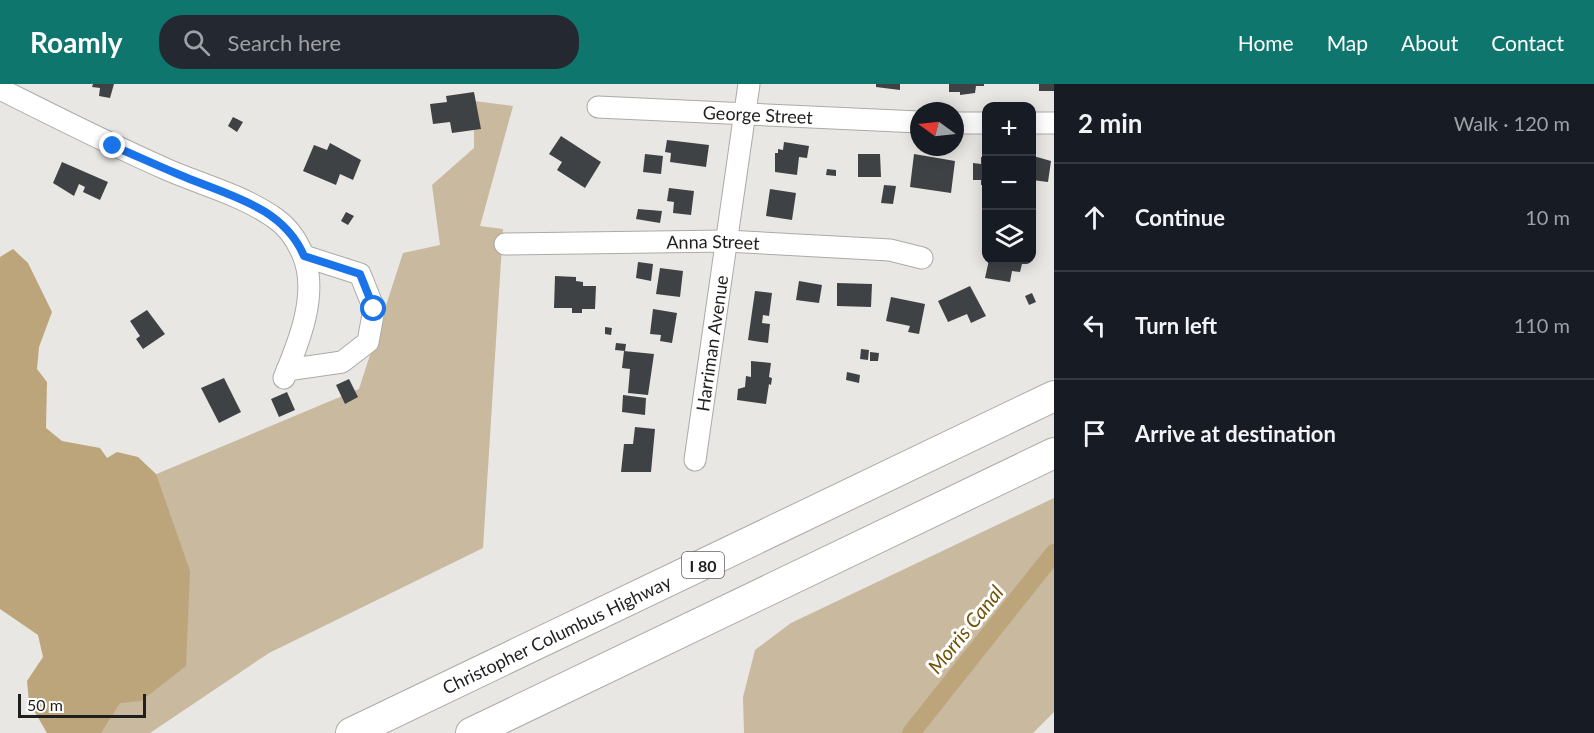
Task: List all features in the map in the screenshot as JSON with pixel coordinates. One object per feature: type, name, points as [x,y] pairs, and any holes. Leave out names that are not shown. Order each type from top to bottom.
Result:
[{"type":"highway","name":"Christopher Columbus Highway","points":[[351,733],[1054,396]]},
{"type":"highway","points":[[471,733],[1054,453]]},
{"type":"street","points":[[3,84],[0,89],[113,146],[254,205],[286,228],[304,256],[307,269],[308,302],[297,345],[286,374],[342,362],[368,342],[374,309],[360,274],[304,256]]},
{"type":"street","name":"Harriman Avenue","points":[[694,460],[749,84]]},
{"type":"street","name":"George Street","points":[[598,107],[910,122]]},
{"type":"street","points":[[964,123],[982,123]]},
{"type":"street","points":[[1036,123],[1054,123]]},
{"type":"street","name":"Anna Street","points":[[505,244],[726,241],[890,250],[922,258]]},
{"type":"shaded area","points":[[474,101],[513,106],[480,226],[503,229],[483,548],[269,653],[150,733],[67,733],[128,486],[359,389],[403,253],[440,245],[432,185],[474,148]]},
{"type":"shaded area","points":[[13,249],[28,263],[52,312],[39,347],[37,369],[47,382],[46,428],[62,441],[100,448],[107,458],[117,452],[138,457],[156,474],[190,571],[186,666],[141,701],[120,703],[101,733],[47,733],[29,702],[27,681],[43,657],[38,635],[0,609],[0,257]]},
{"type":"shaded area","points":[[1054,498],[1054,712],[1033,733],[744,733],[743,697],[755,650],[791,623]]},
{"type":"building","points":[[93,84],[114,84],[110,98],[99,96],[100,88],[92,87]]},
{"type":"building","points":[[876,84],[900,84],[900,90],[876,87]]},
{"type":"building","points":[[949,84],[984,84],[984,86],[976,86],[975,93],[960,95],[960,92],[949,92]]},
{"type":"building","points":[[1039,84],[1054,84],[1054,91],[1039,91]]},
{"type":"building","points":[[474,92],[481,129],[452,133],[450,122],[433,124],[430,104],[447,102],[446,96]]},
{"type":"building","points":[[233,117],[243,122],[237,132],[228,126]]},
{"type":"building","points":[[561,136],[601,162],[585,188],[557,170],[562,162],[549,154]]},
{"type":"building","points":[[667,140],[709,145],[706,167],[670,162],[671,153],[665,152]]},
{"type":"building","points":[[784,142],[809,146],[807,158],[799,157],[797,175],[775,172],[775,153],[778,153],[778,149],[783,150]]},
{"type":"building","points":[[330,143],[361,160],[353,180],[340,174],[336,185],[303,171],[314,145],[327,150]]},
{"type":"building","points":[[645,154],[663,156],[661,174],[643,172]]},
{"type":"building","points":[[858,154],[880,154],[881,177],[858,177]]},
{"type":"building","points":[[914,156],[955,161],[951,193],[910,187]]},
{"type":"building","points":[[982,157],[982,185],[981,180],[973,180],[973,163],[981,164]]},
{"type":"building","points":[[1036,157],[1051,161],[1048,182],[1036,180]]},
{"type":"building","points":[[62,162],[108,182],[100,200],[83,192],[85,187],[79,184],[74,196],[53,183]]},
{"type":"building","points":[[827,169],[836,170],[836,176],[826,175]]},
{"type":"building","points":[[884,185],[896,186],[893,204],[881,203]]},
{"type":"building","points":[[669,188],[694,191],[691,215],[673,213],[674,202],[667,201]]},
{"type":"building","points":[[770,189],[796,193],[792,220],[766,216]]},
{"type":"building","points":[[638,209],[662,211],[660,223],[636,219]]},
{"type":"building","points":[[346,212],[354,216],[348,225],[341,221]]},
{"type":"building","points":[[638,262],[653,264],[651,281],[636,278]]},
{"type":"building","points":[[988,264],[1022,264],[1020,272],[1012,271],[1010,282],[985,278]]},
{"type":"building","points":[[660,268],[683,271],[680,297],[656,294]]},
{"type":"building","points":[[555,276],[576,277],[576,281],[583,282],[583,286],[596,286],[595,309],[582,309],[582,313],[572,313],[572,308],[554,308]]},
{"type":"building","points":[[799,281],[822,285],[819,303],[796,300]]},
{"type":"building","points":[[837,283],[872,284],[871,307],[837,306]]},
{"type":"building","points":[[970,286],[986,316],[971,323],[967,314],[948,322],[938,301]]},
{"type":"building","points":[[755,291],[772,293],[769,316],[763,315],[762,323],[770,324],[768,343],[748,340]]},
{"type":"building","points":[[1032,293],[1036,302],[1029,305],[1025,296]]},
{"type":"building","points":[[891,297],[925,304],[919,334],[908,332],[910,326],[886,321]]},
{"type":"building","points":[[653,309],[677,313],[672,343],[660,341],[661,335],[650,334]]},
{"type":"building","points":[[147,310],[165,334],[143,349],[136,339],[140,336],[130,321]]},
{"type":"building","points":[[605,327],[612,328],[611,335],[605,334]]},
{"type":"building","points":[[616,343],[626,344],[625,351],[615,350]]},
{"type":"building","points":[[861,349],[869,350],[868,360],[860,359]]},
{"type":"building","points":[[624,351],[654,354],[648,395],[628,393],[630,369],[622,368]]},
{"type":"building","points":[[870,352],[879,353],[878,361],[870,361]]},
{"type":"building","points":[[751,361],[771,363],[769,377],[772,378],[766,404],[737,400],[738,389],[745,387],[746,376],[751,377]]},
{"type":"building","points":[[847,372],[860,375],[859,383],[846,380]]},
{"type":"building","points":[[224,378],[241,412],[219,423],[201,388]]},
{"type":"building","points":[[349,379],[358,397],[345,404],[336,385]]},
{"type":"building","points":[[287,392],[295,410],[279,417],[271,399]]},
{"type":"building","points":[[623,395],[646,398],[645,415],[622,412]]},
{"type":"building","points":[[635,427],[655,429],[651,472],[621,472],[624,444],[633,444]]},
{"type":"waterway","name":"Morris Canal","points":[[911,733],[1054,553]]},
{"type":"route","points":[[113,146],[186,178],[218,189],[274,217],[296,240],[304,256],[360,274],[374,309]]}]
